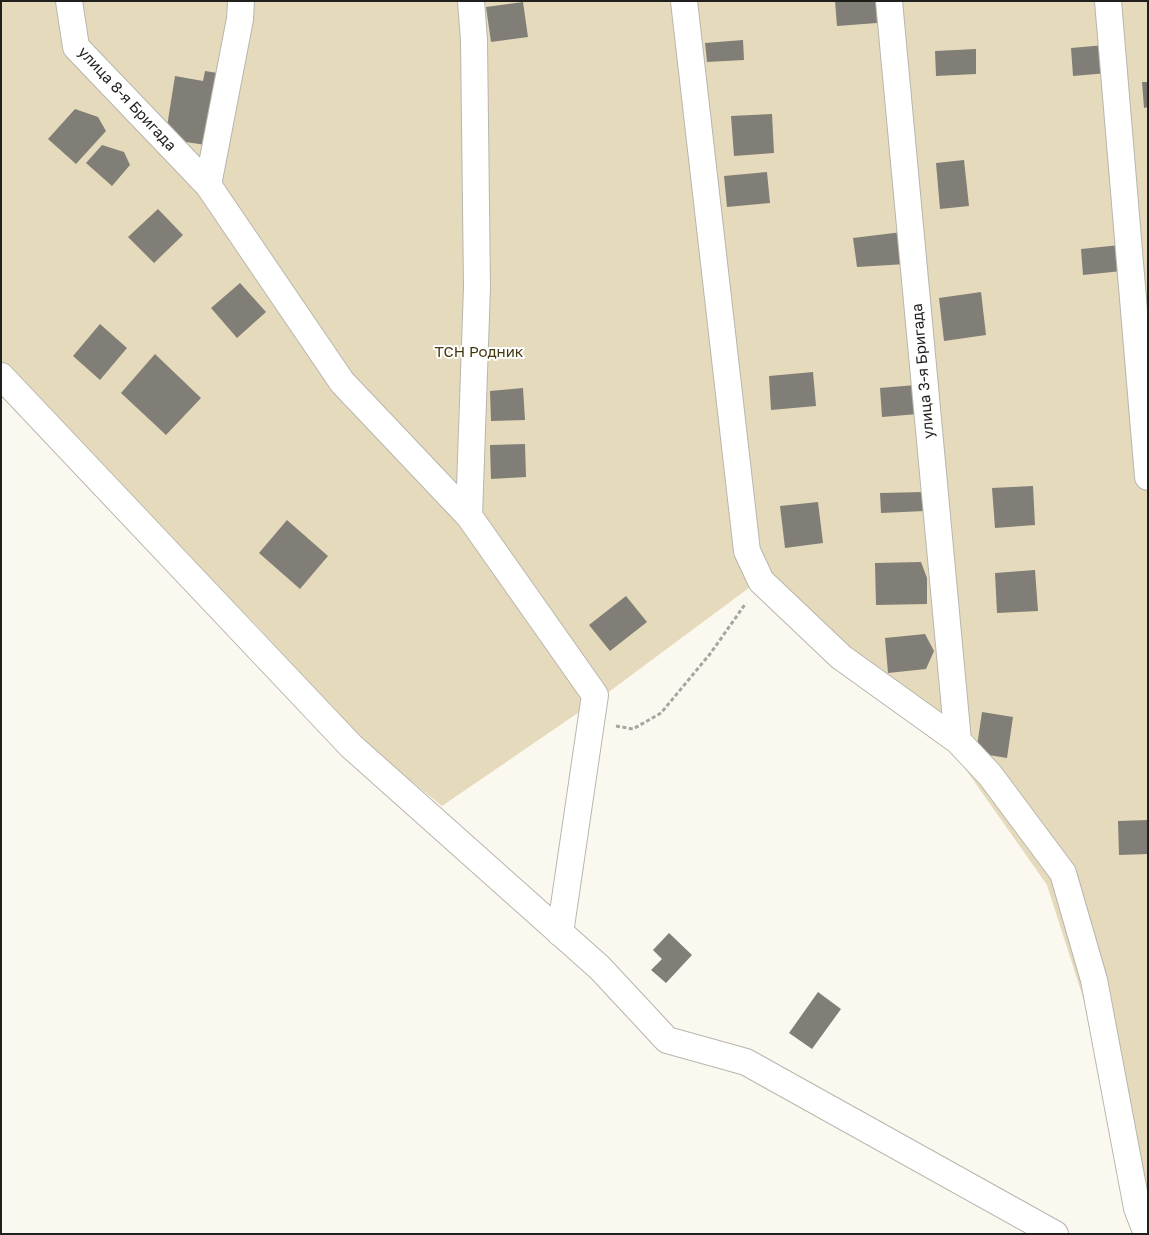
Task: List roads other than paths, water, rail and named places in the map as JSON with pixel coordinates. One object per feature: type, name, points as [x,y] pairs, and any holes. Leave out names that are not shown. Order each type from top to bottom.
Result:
[{"type":"street","name":"улица 8-я Бригада","points":[[70,1],[76,47],[208,185],[342,382],[469,516],[595,695],[560,933]]},
{"type":"street","points":[[208,185],[238,29],[241,1]]},
{"type":"street","points":[[469,516],[477,287],[474,40],[470,1]]},
{"type":"street","points":[[684,1],[747,551],[761,581],[841,657],[958,741],[990,775],[1063,873],[1094,980],[1137,1208],[1148,1234]]},
{"type":"street","name":"улица 3-я Бригада","points":[[889,1],[958,741]]},
{"type":"street","points":[[1108,1],[1148,477]]},
{"type":"street","points":[[1,376],[351,746],[600,968],[667,1040],[746,1062],[1055,1234]]},
{"type":"park label","name":"ТСН Родник","points":[[479,352]]}]
